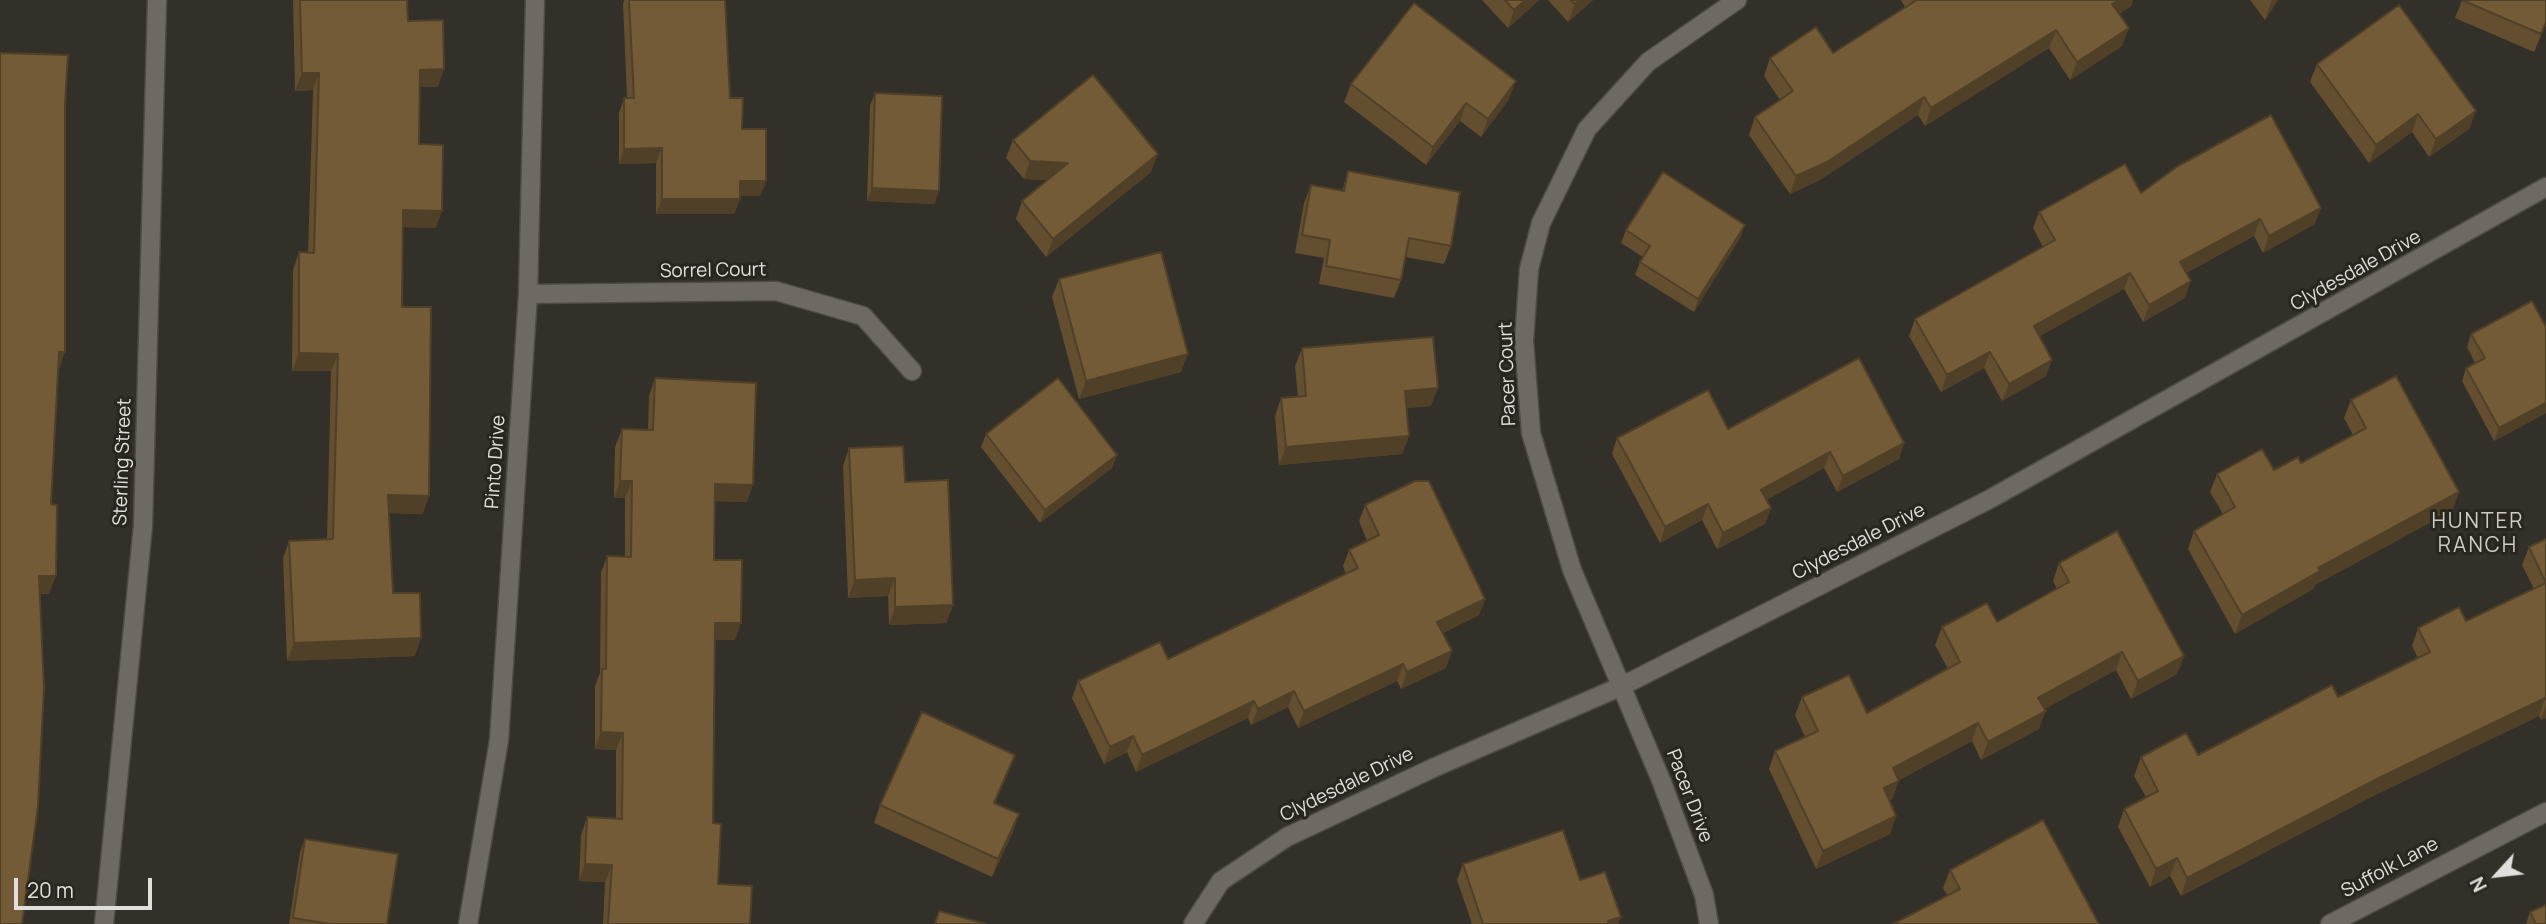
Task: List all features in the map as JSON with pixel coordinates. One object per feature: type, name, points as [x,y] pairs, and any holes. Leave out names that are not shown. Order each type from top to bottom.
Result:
[{"type":"street","name":"Sterling Street","points":[[104,924],[143,525],[157,0]]},
{"type":"street","name":"Pinto Drive","points":[[468,924],[499,740],[528,294],[534,0]]},
{"type":"street","name":"Pacer Court","points":[[1622,686],[1572,570],[1531,433],[1524,341],[1529,269],[1541,223],[1587,130],[1648,62],[1737,0]]},
{"type":"street","name":"Clydesdale Drive","points":[[1193,924],[1221,881],[1287,837],[1433,768],[1622,686],[1990,499],[2546,187]]},
{"type":"street","name":"Sorrel Court","points":[[528,294],[776,291],[863,316],[912,371]]},
{"type":"street","name":"Pacer Drive","points":[[1622,686],[1700,882],[1709,924]]},
{"type":"street","name":"Suffolk Lane","points":[[2330,924],[2546,812]]},
{"type":"building","points":[[300,0],[407,0],[408,21],[443,20],[444,69],[420,70],[419,144],[443,145],[442,211],[403,210],[402,307],[431,307],[429,496],[388,495],[393,593],[420,593],[421,638],[294,643],[289,541],[333,539],[338,354],[299,353],[299,252],[314,253],[319,73],[302,73]]},
{"type":"building","points":[[629,0],[725,0],[730,98],[743,98],[742,129],[766,129],[766,181],[740,181],[740,199],[662,199],[662,148],[624,149],[624,98],[634,98]]},
{"type":"building","points":[[1505,0],[1525,0],[1514,10]]},
{"type":"building","points":[[1917,0],[2119,0],[2112,4],[2129,28],[2077,62],[2056,30],[1931,108],[1924,97],[1827,162],[1796,176],[1755,117],[1793,91],[1770,58],[1816,27],[1833,53]]},
{"type":"building","points":[[2462,0],[2546,0],[2546,22],[2541,34]]},
{"type":"building","points":[[1414,3],[1516,81],[1488,119],[1466,103],[1433,147],[1351,84]]},
{"type":"building","points":[[2399,5],[2476,111],[2436,139],[2418,114],[2376,145],[2317,64]]},
{"type":"building","points":[[0,53],[68,55],[65,104],[65,352],[59,352],[51,504],[57,505],[56,576],[39,576],[44,688],[38,806],[22,924],[0,924]]},
{"type":"building","points":[[1093,75],[1158,154],[1053,239],[1022,201],[1068,163],[1030,161],[1013,140]]},
{"type":"building","points":[[875,93],[942,96],[939,191],[872,188]]},
{"type":"building","points":[[2271,115],[2321,208],[2269,236],[2260,219],[2180,262],[2191,281],[2149,305],[2130,273],[2034,326],[2052,360],[2009,384],[1990,352],[1947,375],[1915,319],[2055,240],[2039,212],[2125,164],[2141,193],[2178,166]]},
{"type":"building","points":[[1348,171],[1460,192],[1451,246],[1409,238],[1401,280],[1326,266],[1330,240],[1302,235],[1311,185],[1344,191]]},
{"type":"building","points":[[1663,172],[1745,225],[1698,299],[1640,262],[1650,246],[1626,230]]},
{"type":"building","points":[[1161,252],[1188,354],[1086,381],[1059,279]]},
{"type":"building","points":[[2532,301],[2546,327],[2546,403],[2499,428],[2466,368],[2485,358],[2471,334]]},
{"type":"building","points":[[1433,337],[1438,388],[1405,391],[1409,436],[1286,447],[1281,398],[1306,396],[1302,348]]},
{"type":"building","points":[[1859,358],[1904,443],[1843,476],[1830,452],[1761,490],[1771,508],[1723,533],[1708,504],[1665,527],[1617,438],[1708,390],[1728,429]]},
{"type":"building","points":[[2396,376],[2459,492],[2318,568],[2320,571],[2242,615],[2194,531],[2235,507],[2217,474],[2262,449],[2274,470],[2298,457],[2301,463],[2366,428],[2351,400]]},
{"type":"building","points":[[655,378],[756,383],[753,485],[715,484],[714,560],[742,560],[741,623],[715,623],[713,823],[721,824],[718,884],[752,886],[750,924],[608,924],[612,865],[585,864],[587,817],[622,819],[623,733],[601,732],[602,669],[606,669],[607,556],[631,557],[632,481],[620,481],[622,429],[653,430]]},
{"type":"building","points":[[1058,378],[1117,455],[1045,510],[986,434]]},
{"type":"building","points":[[903,446],[905,482],[948,480],[953,605],[895,607],[895,578],[855,580],[849,448]]},
{"type":"building","points":[[1415,481],[1429,481],[1485,599],[1437,622],[1452,651],[1407,672],[1403,664],[1304,711],[1294,691],[1258,709],[1254,701],[1142,755],[1133,736],[1110,747],[1078,681],[1160,642],[1168,659],[1358,568],[1349,550],[1379,535],[1365,505]]},
{"type":"building","points":[[2117,531],[2184,656],[2138,681],[2122,652],[2038,698],[2046,711],[1988,742],[1978,723],[1893,768],[1899,781],[1884,788],[1896,816],[1823,851],[1775,751],[1818,731],[1802,697],[1849,675],[1867,713],[1960,662],[1942,627],[1987,603],[1997,622],[2069,582],[2059,563]]},
{"type":"building","points":[[2546,539],[2546,583],[2529,547]]},
{"type":"building","points":[[2546,583],[2546,700],[2545,698],[2379,778],[2187,878],[2177,858],[2156,869],[2124,809],[2158,791],[2141,757],[2186,733],[2198,755],[2332,685],[2338,697],[2430,652],[2418,628],[2459,607],[2466,621]]},
{"type":"building","points":[[922,712],[1015,755],[994,803],[1019,814],[998,859],[880,805]]},
{"type":"building","points":[[2043,820],[2099,924],[1893,924],[1960,889],[1950,870]]},
{"type":"building","points":[[1563,830],[1580,880],[1605,872],[1621,917],[1608,921],[1609,924],[1483,924],[1463,864]]},
{"type":"building","points":[[305,839],[398,854],[387,924],[330,924],[293,918]]},
{"type":"building","points":[[2546,905],[2546,924],[2536,924],[2530,912]]},
{"type":"building","points":[[939,911],[986,924],[935,924]]},
{"type":"district","name":"HUNTER RANCH","points":[[2478,534]]}]
